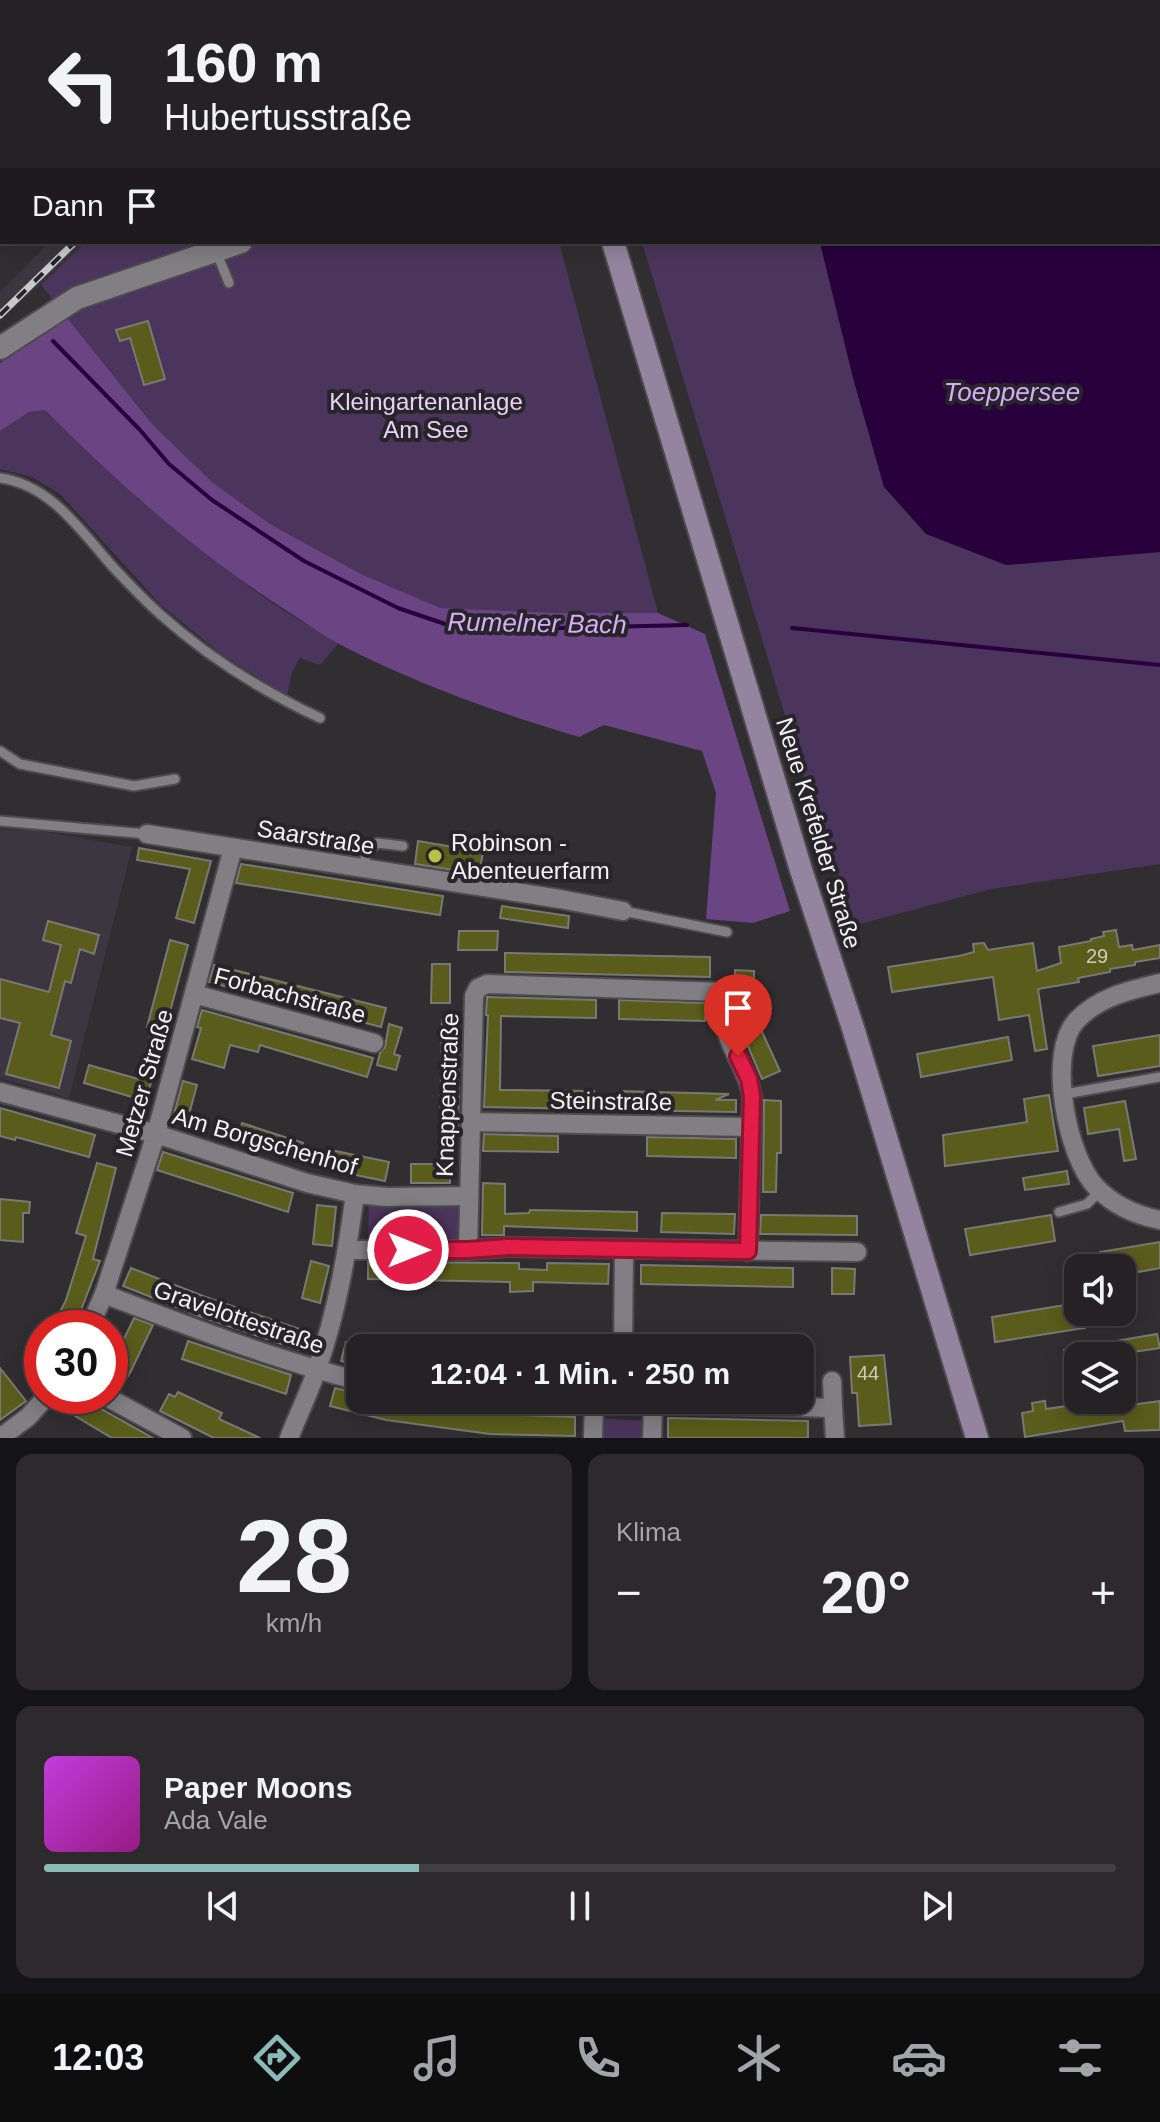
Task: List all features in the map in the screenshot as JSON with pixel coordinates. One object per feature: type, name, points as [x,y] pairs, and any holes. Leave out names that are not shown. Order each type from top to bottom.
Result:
[{"type":"main road","name":"Neue Krefelder Straße","points":[[614,244],[801,870],[853,1028],[977,1438]]},
{"type":"street","points":[[0,348],[77,298],[205,250],[232,244]]},
{"type":"street","name":"Saarstraße","points":[[147,834],[623,911]]},
{"type":"street","name":"Metzer Straße","points":[[97,1310],[156,1134],[233,848]]},
{"type":"street","points":[[1160,983],[1099,1001],[1075,1022],[1065,1040],[1062,1059],[1075,1148],[1083,1169],[1100,1191],[1131,1213],[1160,1220]]},
{"type":"street","name":"Knappenstraße","points":[[468,1196],[474,996],[478,988],[487,984],[722,992],[721,1011],[726,1032],[749,1079],[750,1127]]},
{"type":"street","name":"Forbachstraße","points":[[194,994],[374,1043]]},
{"type":"street","name":"Am Borgschenhof","points":[[0,1092],[156,1134],[307,1183],[355,1194],[387,1197],[468,1196]]},
{"type":"street","name":"Steinstraße","points":[[470,1122],[750,1127]]},
{"type":"street","points":[[748,1251],[750,1127]]},
{"type":"street","points":[[289,1438],[317,1370],[335,1308],[355,1194]]},
{"type":"street","points":[[468,1196],[468,1250]]},
{"type":"street","points":[[347,1250],[508,1247],[857,1252]]},
{"type":"street","points":[[623,1334],[624,1251]]},
{"type":"street","name":"Gravelottestraße","points":[[104,1294],[317,1370],[346,1377]]},
{"type":"street","points":[[832,1381],[835,1438]]},
{"type":"street","points":[[814,1408],[833,1408]]},
{"type":"street","points":[[128,1409],[182,1438]]},
{"type":"street","points":[[0,1438],[31,1414]]},
{"type":"street","points":[[593,1438],[594,1414]]},
{"type":"street","points":[[652,1438],[653,1414]]},
{"type":"lane","points":[[205,250],[229,283]]},
{"type":"lane","points":[[0,478],[26,485],[62,509],[115,569],[161,614],[215,659],[254,684],[320,718]]},
{"type":"lane","points":[[0,751],[20,764],[134,786],[175,779]]},
{"type":"lane","name":"Saarstraße","points":[[0,821],[147,834]]},
{"type":"lane","points":[[363,869],[366,854],[377,843],[403,846]]},
{"type":"lane","points":[[623,911],[727,932]]},
{"type":"lane","points":[[1065,1094],[1160,1077]]},
{"type":"lane","points":[[1059,1212],[1087,1204],[1100,1191]]},
{"type":"shaded area","points":[[48,244],[84,244],[0,321],[0,292]]},
{"type":"shaded area","points":[[68,319],[152,424],[212,482],[270,524],[361,574],[440,608],[658,613],[705,634],[790,911],[753,923],[706,919],[716,793],[702,751],[604,725],[579,737],[488,708],[369,659],[328,638],[192,543],[131,492],[45,410],[29,412],[0,431],[0,363],[36,336]]},
{"type":"shaded area","points":[[0,829],[34,830],[132,847],[69,1098],[0,1078]]},
{"type":"green space","name":"Kleingartenanlage Am See","points":[[84,244],[560,244],[658,613],[439,608],[361,574],[270,524],[212,482],[152,424],[41,285]]},
{"type":"green space","points":[[643,244],[822,244],[1006,565],[1160,552],[1160,864],[991,889],[849,927]]},
{"type":"green space","points":[[45,410],[118,480],[196,546],[261,595],[338,644],[320,665],[300,658],[292,672],[287,696],[221,654],[161,605],[60,494],[32,477],[0,469],[0,431],[29,412]]},
{"type":"green space","points":[[369,1201],[463,1202],[460,1241],[368,1240]]},
{"type":"green space","points":[[599,1418],[645,1421],[644,1438],[598,1438]]},
{"type":"water","name":"Toeppersee","points":[[822,244],[1160,244],[1160,552],[1006,565],[926,534],[884,487]]},
{"type":"building","points":[[148,321],[165,379],[144,385],[130,338],[120,341],[116,330]]},
{"type":"building","points":[[418,841],[483,852],[479,874],[415,864]]},
{"type":"building","points":[[139,848],[211,861],[194,923],[176,918],[190,869],[137,860]]},
{"type":"building","points":[[241,864],[443,896],[440,915],[236,883]]},
{"type":"building","points":[[502,906],[569,916],[568,928],[500,918]]},
{"type":"building","points":[[48,921],[99,935],[94,954],[80,949],[71,983],[65,981],[51,1035],[71,1041],[59,1088],[6,1074],[20,1023],[0,1018],[0,979],[49,992],[61,945],[43,940]]},
{"type":"building","points":[[1116,930],[1119,947],[1132,945],[1133,950],[1160,945],[1160,958],[1078,978],[1079,982],[1038,989],[1047,1049],[1035,1051],[1029,1015],[999,1020],[993,977],[892,992],[888,967],[974,952],[973,944],[984,943],[988,950],[1033,943],[1037,971],[1061,963],[1059,947],[1091,941],[1104,936],[1103,932]]},
{"type":"building","points":[[459,931],[498,931],[497,950],[458,950]]},
{"type":"building","points":[[170,940],[188,945],[146,1101],[84,1083],[89,1065],[138,1079],[152,1029],[147,1027]]},
{"type":"building","points":[[505,953],[710,957],[710,977],[505,972]]},
{"type":"building","points":[[432,964],[450,964],[450,1003],[431,1003]]},
{"type":"building","points":[[214,965],[386,1008],[381,1027],[209,982]]},
{"type":"building","points":[[735,970],[754,971],[754,1010],[735,1010]]},
{"type":"building","points":[[487,997],[596,1000],[596,1018],[501,1016],[500,1090],[594,1091],[594,1109],[484,1107]]},
{"type":"building","points":[[619,1000],[706,1003],[705,1021],[619,1019]]},
{"type":"building","points":[[202,1010],[373,1058],[367,1077],[260,1045],[258,1052],[230,1045],[224,1068],[192,1059],[201,1028],[197,1027]]},
{"type":"building","points":[[442,1020],[460,1020],[458,1130],[440,1130]]},
{"type":"building","points":[[758,1023],[780,1071],[762,1079],[741,1030]]},
{"type":"building","points":[[389,1024],[402,1028],[394,1054],[400,1056],[396,1070],[377,1065],[385,1047]]},
{"type":"building","points":[[1160,1035],[1160,1066],[1098,1076],[1093,1046]]},
{"type":"building","points":[[1008,1037],[1012,1060],[921,1077],[917,1054]]},
{"type":"building","points":[[183,1081],[197,1085],[187,1122],[173,1118]]},
{"type":"building","points":[[618,1091],[729,1094],[715,1100],[736,1100],[736,1112],[617,1110]]},
{"type":"building","points":[[1049,1095],[1058,1151],[945,1166],[943,1135],[1027,1122],[1024,1099]]},
{"type":"building","points":[[764,1100],[781,1101],[781,1153],[777,1153],[776,1192],[763,1192]]},
{"type":"building","points":[[1125,1101],[1136,1159],[1124,1161],[1119,1129],[1088,1134],[1084,1108]]},
{"type":"building","points":[[0,1108],[95,1135],[89,1157],[16,1137],[15,1140],[0,1136]]},
{"type":"building","points":[[242,1123],[303,1143],[298,1161],[236,1141]]},
{"type":"building","points":[[484,1134],[558,1136],[558,1152],[483,1151]]},
{"type":"building","points":[[647,1137],[736,1139],[736,1158],[647,1156]]},
{"type":"building","points":[[326,1149],[389,1162],[385,1181],[322,1168]]},
{"type":"building","points":[[163,1152],[293,1193],[288,1212],[157,1170]]},
{"type":"building","points":[[97,1163],[116,1168],[93,1259],[100,1261],[81,1310],[61,1310],[86,1236],[76,1233]]},
{"type":"building","points":[[411,1164],[450,1164],[450,1183],[411,1183]]},
{"type":"building","points":[[1067,1171],[1069,1184],[1025,1190],[1023,1178]]},
{"type":"building","points":[[483,1183],[505,1184],[505,1214],[529,1213],[530,1210],[637,1212],[637,1231],[504,1226],[504,1235],[482,1235]]},
{"type":"building","points":[[0,1199],[30,1202],[29,1213],[23,1213],[23,1242],[0,1240]]},
{"type":"building","points":[[317,1205],[336,1207],[332,1246],[313,1244]]},
{"type":"building","points":[[662,1213],[735,1214],[734,1234],[661,1232]]},
{"type":"building","points":[[761,1215],[857,1216],[857,1235],[760,1234]]},
{"type":"building","points":[[1051,1215],[1055,1241],[970,1255],[965,1229]]},
{"type":"building","points":[[1160,1242],[1160,1268],[1136,1272],[1136,1254],[1100,1252]]},
{"type":"building","points":[[311,1261],[329,1266],[320,1303],[302,1298]]},
{"type":"building","points":[[368,1262],[519,1263],[519,1269],[547,1270],[547,1263],[609,1264],[608,1284],[533,1282],[533,1291],[510,1292],[510,1282],[368,1279]]},
{"type":"building","points":[[641,1265],[793,1268],[793,1287],[641,1284]]},
{"type":"building","points":[[131,1268],[305,1331],[299,1350],[123,1286]]},
{"type":"building","points":[[832,1268],[855,1269],[854,1294],[832,1294]]},
{"type":"building","points":[[1064,1305],[1064,1326],[1085,1328],[995,1342],[992,1317]]},
{"type":"building","points":[[134,1318],[153,1325],[128,1376],[128,1330]]},
{"type":"building","points":[[1157,1334],[1160,1348],[1136,1352],[1136,1342],[1110,1342]]},
{"type":"building","points":[[188,1341],[291,1375],[286,1394],[182,1359]]},
{"type":"building","points":[[346,1342],[346,1362],[341,1361]]},
{"type":"building","points":[[884,1355],[891,1424],[859,1426],[857,1393],[852,1393],[850,1357]]},
{"type":"building","points":[[0,1368],[24,1402],[0,1420]]},
{"type":"building","points":[[335,1388],[346,1391],[346,1410],[330,1406]]},
{"type":"building","points":[[178,1392],[222,1413],[219,1419],[260,1438],[214,1438],[160,1411],[169,1394],[175,1397]]},
{"type":"building","points":[[1045,1401],[1046,1409],[1064,1406],[1064,1414],[1136,1414],[1136,1404],[1160,1401],[1160,1430],[1125,1431],[1123,1421],[1025,1437],[1022,1413],[1033,1411],[1032,1403]]},
{"type":"building","points":[[72,1414],[110,1414],[153,1438],[112,1438]]},
{"type":"building","points":[[362,1414],[575,1417],[575,1436],[490,1434]]},
{"type":"building","points":[[668,1418],[808,1421],[808,1438],[668,1438]]},
{"type":"waterway","name":"Rumelner Bach","points":[[53,341],[169,464],[212,500],[304,561],[398,608],[451,626],[561,628],[687,625]]},
{"type":"waterway","name":"Rumelner Bach","points":[[792,628],[1160,665]]},
{"type":"railway","points":[[0,315],[73,244]]},
{"type":"place","name":"Robinson - Abenteuerfarm","points":[[435,856]]},
{"type":"route","points":[[408,1250],[508,1247],[748,1251],[752,1096],[749,1079],[738,1056]]}]
